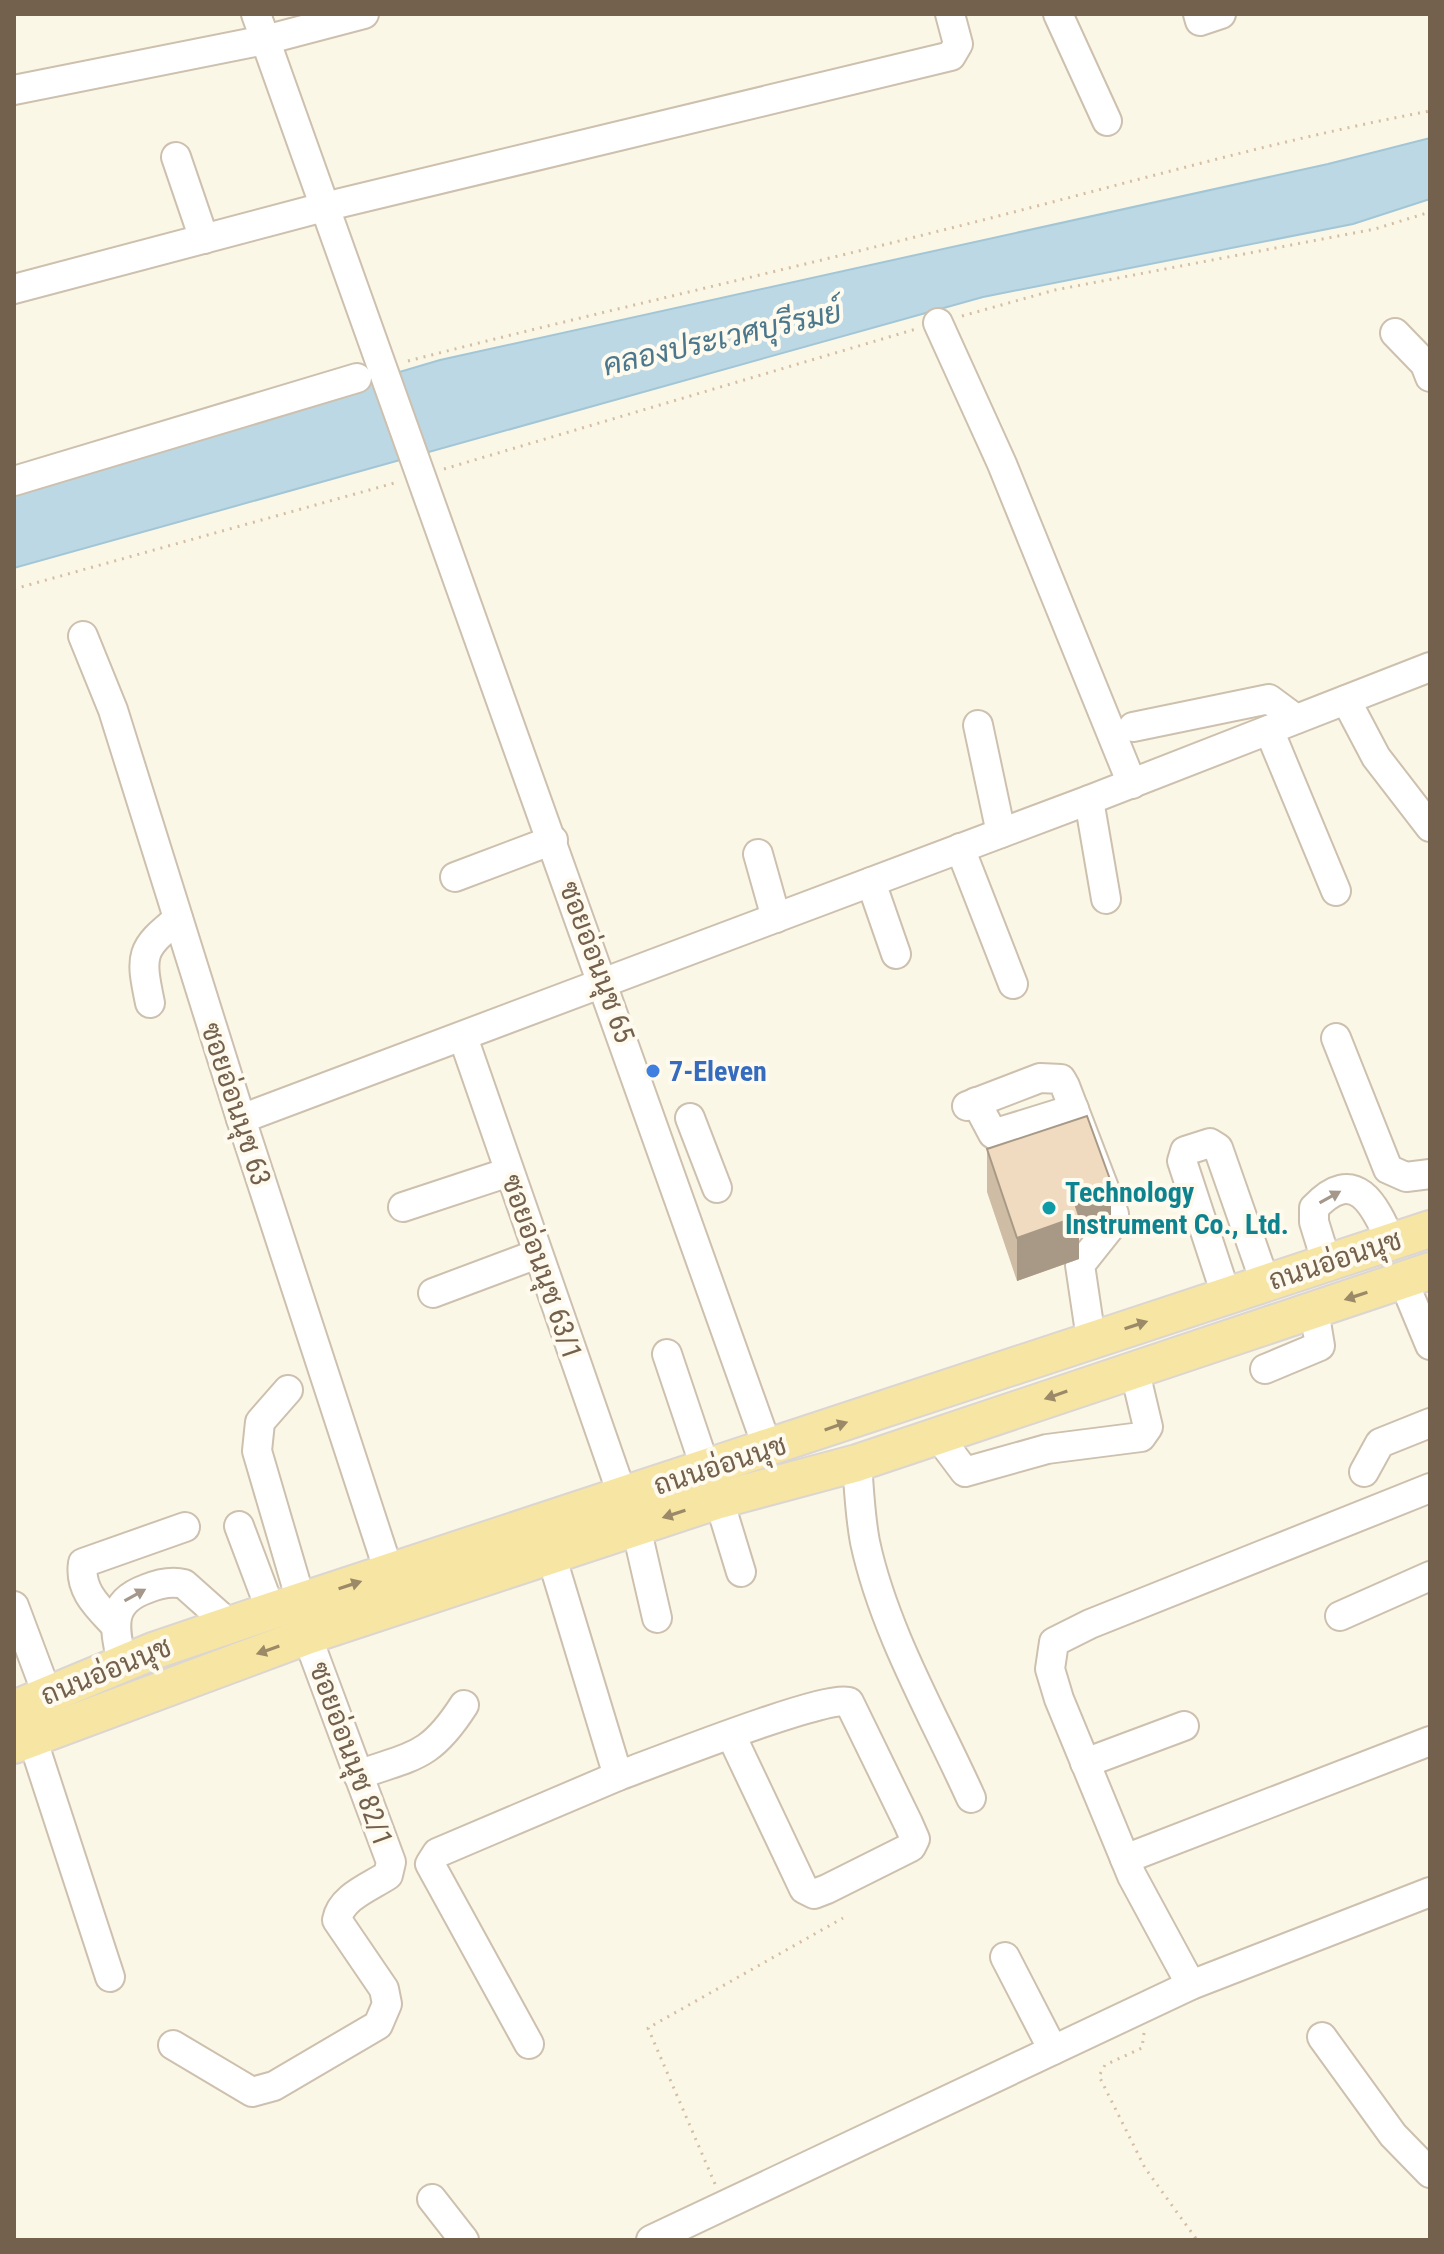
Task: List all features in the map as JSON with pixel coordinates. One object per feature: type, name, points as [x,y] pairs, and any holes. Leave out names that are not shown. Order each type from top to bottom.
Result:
[{"type":"main road","name":"ถนนอ่อนนุช","points":[[20,1731],[47,1694],[122,1663],[389,1572],[629,1512],[712,1485],[768,1449],[1091,1339],[1430,1229]]},
{"type":"main road","name":"ถนนอ่อนนุช","points":[[712,1485],[780,1483],[857,1463],[1417,1276]]},
{"type":"main road","points":[[1173,1312],[1186,1351]]},
{"type":"main road","points":[[768,1449],[780,1483]]},
{"type":"main road","name":"ถนนอ่อนนุช","points":[[20,1731],[551,1555],[629,1512]]},
{"type":"street","points":[[14,90],[260,27],[364,14]]},
{"type":"street","points":[[14,289],[324,207],[951,56],[958,44],[950,14]]},
{"type":"street","points":[[1058,14],[1107,121]]},
{"type":"street","points":[[1198,14],[1200,21],[1221,14]]},
{"type":"street","name":"ซอยอ่อนนุช 65","points":[[260,27],[419,477],[605,983],[768,1449]]},
{"type":"street","points":[[176,157],[204,239]]},
{"type":"street","points":[[938,323],[1002,464],[1132,784]]},
{"type":"street","points":[[1395,333],[1425,364],[1430,377]]},
{"type":"street","points":[[14,481],[357,378]]},
{"type":"street","name":"ซอยอ่อนนุช 63","points":[[83,636],[113,710],[241,1119],[389,1572]]},
{"type":"street","points":[[241,1119],[1132,784],[1430,667]]},
{"type":"street","points":[[1133,727],[1269,699],[1296,719]]},
{"type":"street","points":[[1346,700],[1376,757],[1430,827]]},
{"type":"street","points":[[978,725],[1001,833]]},
{"type":"street","points":[[1269,730],[1336,891]]},
{"type":"street","points":[[1089,800],[1106,899]]},
{"type":"street","points":[[455,877],[553,840]]},
{"type":"street","points":[[960,848],[1013,984]]},
{"type":"street","points":[[758,854],[776,918]]},
{"type":"street","points":[[871,882],[896,954]]},
{"type":"street","points":[[150,1003],[144,975],[145,955],[150,941],[178,919]]},
{"type":"street","name":"ซอยอ่อนนุช 63/1","points":[[463,1037],[629,1512],[657,1618]]},
{"type":"street","points":[[1336,1038],[1388,1169],[1406,1177],[1430,1174]]},
{"type":"street","points":[[1074,1109],[993,1134],[971,1104],[1052,1076],[1061,1079],[1074,1109],[1114,1214],[1111,1226],[1080,1265],[1079,1277],[1091,1339]]},
{"type":"street","points":[[690,1118],[717,1188]]},
{"type":"street","points":[[1226,1295],[1182,1161],[1185,1151],[1210,1143],[1218,1148],[1265,1282]]},
{"type":"street","points":[[670,1169],[705,1156]]},
{"type":"street","points":[[403,1207],[509,1172]]},
{"type":"street","points":[[1327,1264],[1314,1222],[1314,1208],[1337,1191],[1354,1190],[1375,1204],[1391,1242]]},
{"type":"street","points":[[433,1293],[537,1254]]},
{"type":"street","points":[[1417,1276],[1427,1328]]},
{"type":"street","points":[[1265,1369],[1320,1346],[1314,1310]]},
{"type":"street","points":[[667,1354],[741,1572]]},
{"type":"street","points":[[938,1436],[965,1472],[1047,1449],[1141,1437],[1148,1427],[1148,1415],[1134,1368]]},
{"type":"street","points":[[286,1606],[257,1451],[260,1422],[288,1390]]},
{"type":"street","points":[[1364,1472],[1380,1443],[1430,1423]]},
{"type":"street","points":[[857,1463],[861,1514],[872,1568],[896,1633],[971,1798]]},
{"type":"street","points":[[1191,1985],[1125,1859],[1085,1763],[1050,1669],[1054,1642],[1090,1624],[1430,1488]]},
{"type":"street","points":[[239,1526],[286,1606]]},
{"type":"street","points":[[122,1663],[114,1624],[89,1598],[82,1573],[83,1563],[185,1527]]},
{"type":"street","points":[[551,1555],[618,1776]]},
{"type":"street","points":[[1340,1616],[1430,1576]]},
{"type":"street","points":[[114,1624],[123,1601],[137,1592],[175,1582],[200,1596],[213,1612],[230,1625]]},
{"type":"street","points":[[14,1606],[47,1694]]},
{"type":"street","name":"ซอยอ่อนนุช 82/1","points":[[173,2045],[252,2092],[274,2086],[378,2025],[387,2004],[384,1989],[337,1920],[346,1901],[388,1875],[391,1862],[307,1636]]},
{"type":"street","points":[[529,2044],[434,1877],[430,1864],[437,1853],[618,1776],[731,1735],[841,1698],[849,1702],[915,1839],[911,1847],[827,1889],[814,1894],[804,1889],[731,1735]]},
{"type":"street","points":[[358,1775],[430,1749],[442,1739],[464,1705]]},
{"type":"street","points":[[1085,1763],[1184,1726]]},
{"type":"street","points":[[20,1731],[110,1977]]},
{"type":"street","points":[[1125,1859],[1430,1741]]},
{"type":"street","points":[[651,2240],[1191,1985],[1430,1892]]},
{"type":"street","points":[[1005,1957],[1053,2050]]},
{"type":"street","points":[[1322,2037],[1393,2135],[1430,2173]]},
{"type":"street","points":[[432,2199],[464,2240]]},
{"type":"path","points":[[408,361],[946,230],[1256,149],[1430,111]]},
{"type":"path","points":[[14,589],[419,477]]},
{"type":"path","points":[[724,2206],[648,2028],[843,1918]]},
{"type":"path","points":[[1146,2006],[1142,2048],[1105,2065],[1099,2076],[1145,2168],[1197,2240]]},
{"type":"water","name":"คลองประเวศบุรีรมย์","points":[[1430,138],[1430,199],[1353,224],[983,297],[14,568],[14,486],[440,360],[1328,164]]},
{"type":"building","points":[[1087,1116],[1111,1182],[1072,1194],[1079,1216],[1017,1238],[987,1149]]},
{"type":"place","name":"7-Eleven","points":[[653,1071]]},
{"type":"place","name":"Technology Instrument Co., Ltd.","points":[[1049,1208]]}]
